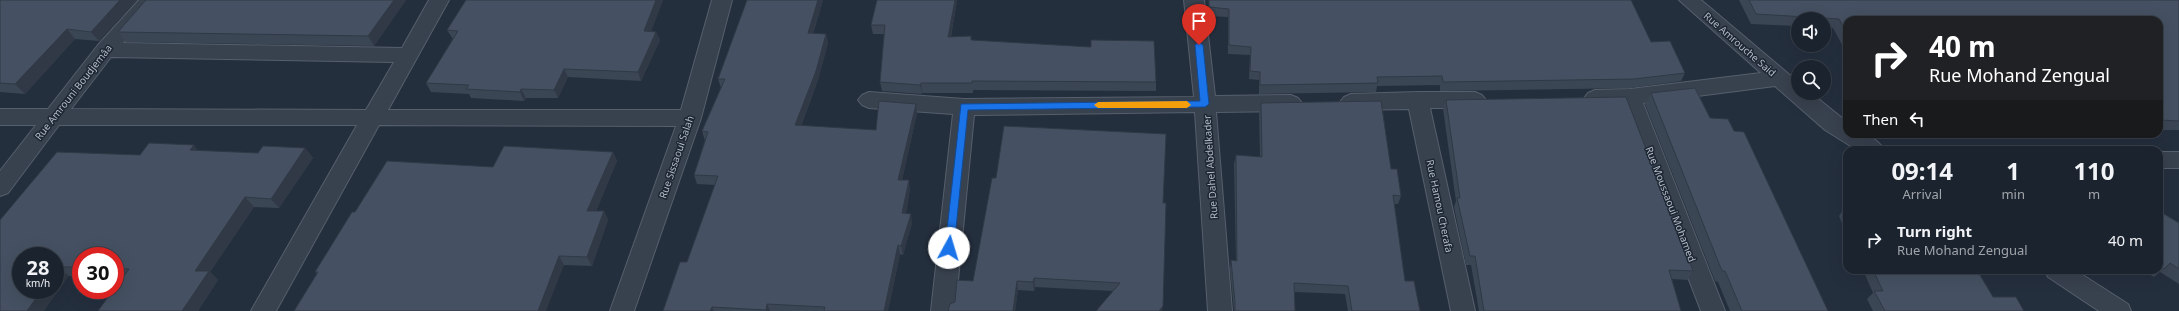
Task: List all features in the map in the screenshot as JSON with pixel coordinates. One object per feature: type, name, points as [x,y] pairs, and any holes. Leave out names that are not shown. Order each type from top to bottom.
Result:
[{"type":"street","name":"Rue Amrouni Boudjemâa","points":[[0,187],[105,50],[150,0]]},
{"type":"street","points":[[263,311],[439,0]]},
{"type":"street","name":"Rue Sissaoui Salah","points":[[622,311],[690,118],[722,0]]},
{"type":"street","name":"Rue Dahel Abdelkader","points":[[1194,0],[1205,104],[1220,311]]},
{"type":"street","name":"Rue Amrouche Said","points":[[1689,0],[1833,124],[1843,130]]},
{"type":"street","points":[[105,50],[407,55]]},
{"type":"street","points":[[1575,98],[1630,98],[1780,78]]},
{"type":"street","name":"Rue Moussaoui Mohamed","points":[[1630,98],[1713,311]]},
{"type":"street","points":[[1331,102],[1496,99]]},
{"type":"street","points":[[869,100],[964,106],[1308,102]]},
{"type":"street","name":"Rue Hamou Cherafa","points":[[1418,100],[1462,311]]},
{"type":"street","points":[[943,311],[964,106]]},
{"type":"street","points":[[0,117],[690,118]]},
{"type":"street","name":"Rue Amrouche Said","points":[[1855,138],[1867,146]]},
{"type":"street","points":[[2163,160],[2179,160]]},
{"type":"street","points":[[2062,274],[2119,311]]},
{"type":"building","points":[[0,0],[120,0],[91,32],[67,29],[15,84],[0,83]]},
{"type":"building","points":[[146,0],[394,0],[368,36],[118,32]]},
{"type":"building","points":[[466,0],[656,0],[644,31],[656,32],[638,72],[564,69],[554,90],[521,89],[520,92],[466,89],[469,85],[426,83],[458,31],[447,30]]},
{"type":"building","points":[[747,0],[818,0],[808,33],[826,34],[816,71],[795,125],[876,130],[879,101],[916,104],[898,180],[909,180],[902,213],[911,214],[901,246],[898,245],[884,311],[824,311],[825,307],[767,304],[766,310],[712,307],[710,311],[663,311],[680,262],[687,262],[718,176],[694,175],[708,132],[702,131],[725,79],[718,79]]},
{"type":"building","points":[[877,0],[955,0],[948,37],[971,36],[971,40],[1091,47],[1091,40],[1154,41],[1156,82],[972,81],[972,83],[921,83],[920,85],[880,82],[885,25],[871,25]]},
{"type":"building","points":[[1209,0],[1631,0],[1651,42],[1670,41],[1685,73],[1634,79],[1443,82],[1442,76],[1377,77],[1378,83],[1260,85],[1260,72],[1250,71],[1251,47],[1229,45],[1229,9],[1209,7]]},
{"type":"building","points":[[1749,0],[2179,0],[2179,121],[2163,120],[2163,16],[1843,16],[1843,26],[1839,19],[1831,19],[1831,12],[1791,12],[1791,16],[1756,14]]},
{"type":"building","points":[[1695,88],[1710,118],[1728,119],[1734,131],[1744,132],[1828,311],[1742,311],[1725,271],[1722,271],[1651,93]]},
{"type":"building","points":[[1626,97],[1693,271],[1669,270],[1681,311],[1484,311],[1475,256],[1470,256],[1457,198],[1460,198],[1446,100]]},
{"type":"building","points":[[1381,101],[1391,169],[1397,169],[1401,196],[1393,195],[1405,281],[1414,281],[1420,311],[1352,311],[1348,286],[1294,283],[1295,311],[1235,311],[1231,260],[1237,261],[1236,155],[1262,157],[1261,103]]},
{"type":"building","points":[[1004,126],[1166,134],[1163,203],[1166,203],[1163,306],[1159,311],[1096,311],[1120,283],[1034,278],[1033,282],[1017,281],[1013,311],[948,311],[950,304],[955,302],[957,280],[973,281],[992,178],[996,178]]},
{"type":"building","points":[[149,143],[194,145],[190,150],[258,153],[263,146],[305,148],[271,199],[245,197],[195,271],[209,271],[182,311],[98,311],[107,299],[124,299],[124,276],[129,269],[124,269],[124,247],[72,247],[72,267],[64,267],[64,247],[12,247],[12,299],[36,299],[27,311],[0,311],[0,220],[57,152],[140,155]]},
{"type":"building","points":[[504,146],[613,152],[587,211],[604,211],[587,257],[559,256],[538,311],[294,311],[318,272],[315,272],[352,212],[355,212],[387,161],[493,167]]},
{"type":"building","points":[[2163,213],[2179,223],[2179,269],[2170,263],[2164,269]]},
{"type":"building","points":[[1875,274],[1979,274],[1993,297],[2016,297],[2024,311],[1885,311],[1874,291],[1883,291]]},
{"type":"slow traffic","points":[[1098,105],[1187,105]]},
{"type":"route","points":[[949,248],[964,106],[1205,104],[1199,45]]}]
